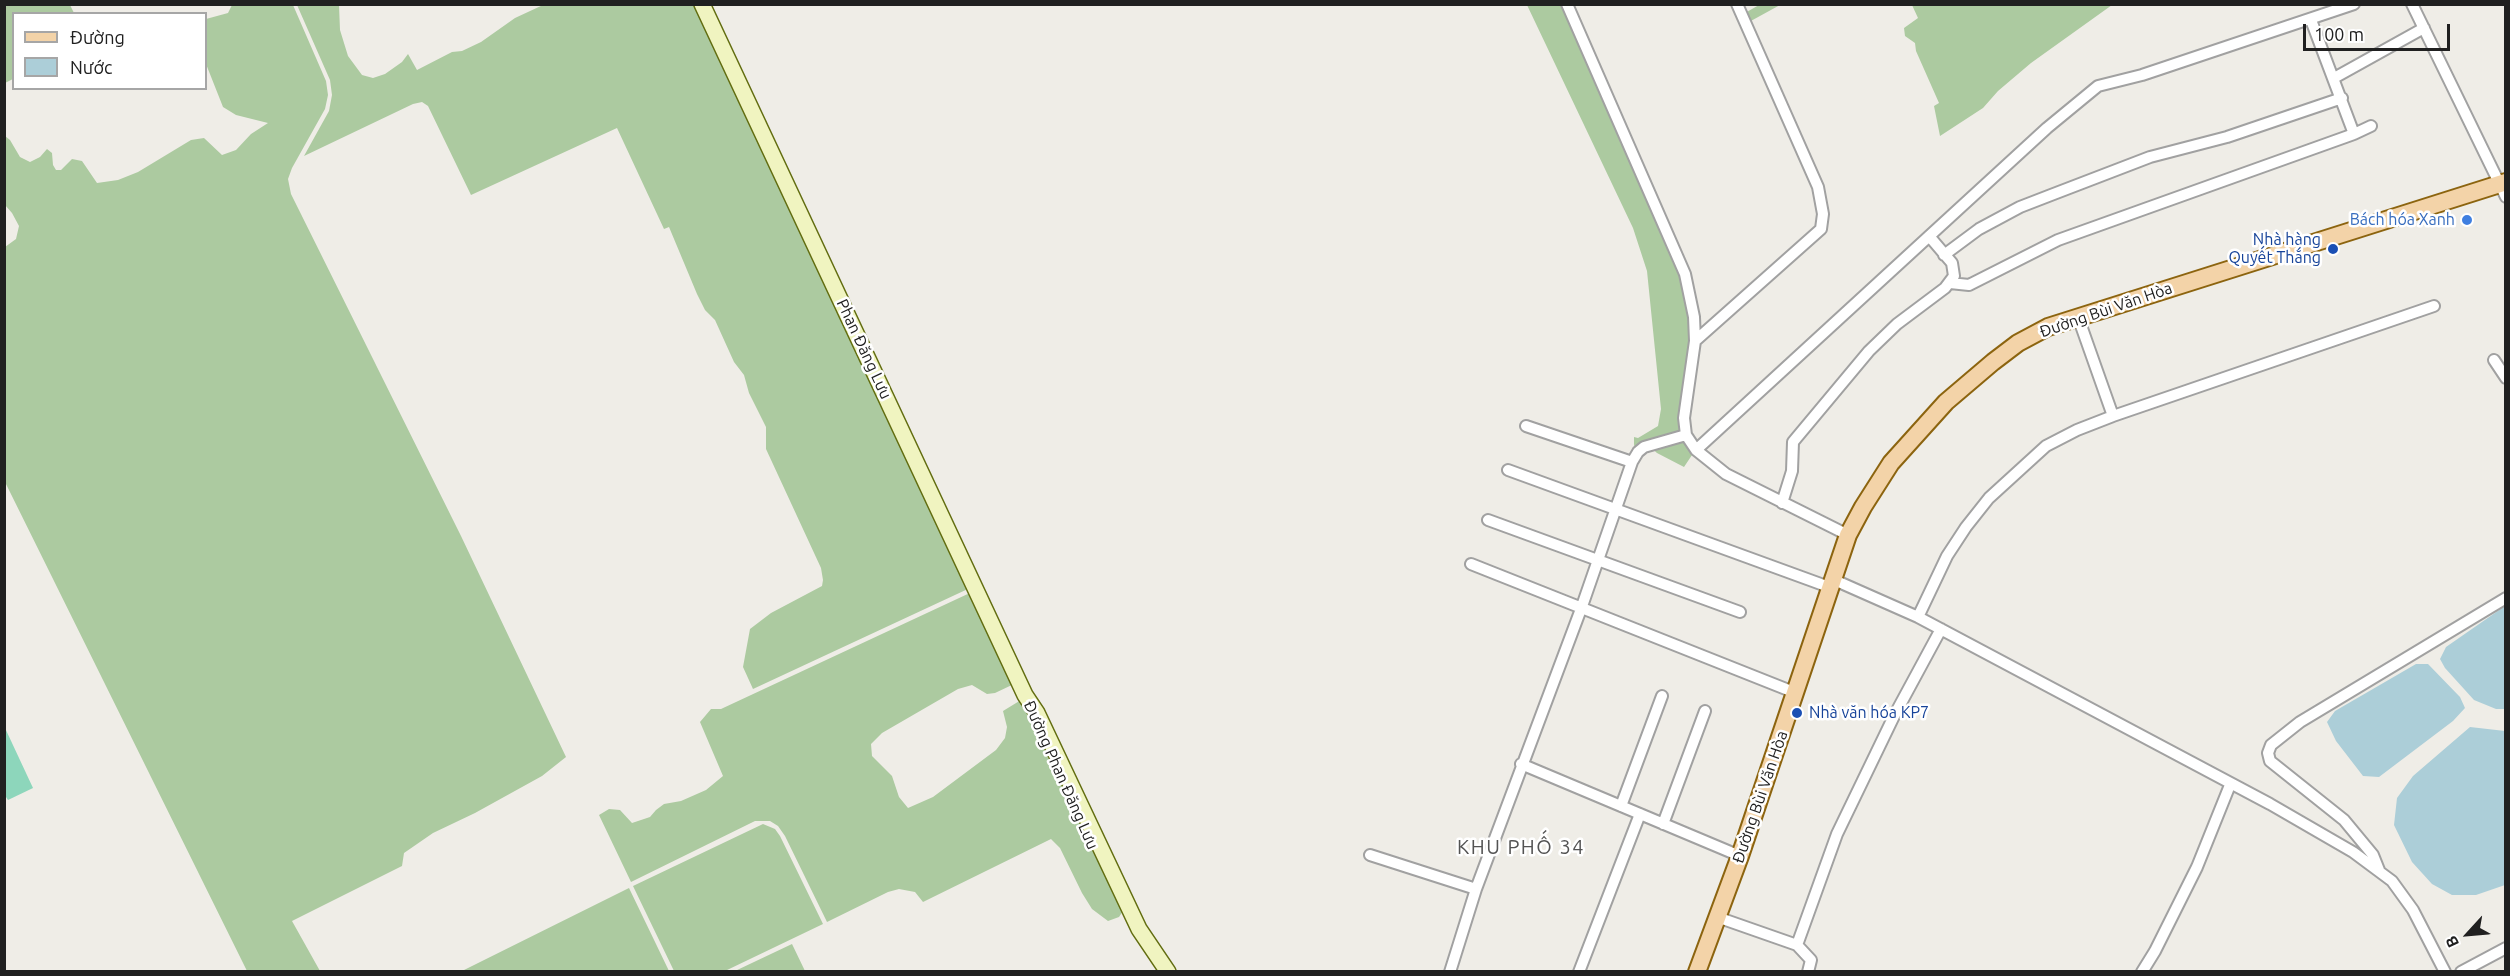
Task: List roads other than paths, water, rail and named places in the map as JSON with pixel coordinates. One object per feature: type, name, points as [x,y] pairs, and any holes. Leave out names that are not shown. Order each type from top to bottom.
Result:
[{"type":"main road","name":"Đường Bùi Văn Hòa","points":[[1697,972],[1740,856],[1848,535],[1891,463],[1946,402],[1970,380],[2018,343],[2048,327],[2504,188]]},
{"type":"street","name":"Phan Đăng Lưu","points":[[702,4],[1025,695]]},
{"type":"street","points":[[1567,4],[1685,274],[1694,317],[1695,341],[1684,418],[1686,435],[1696,450],[1726,474],[1848,535]]},
{"type":"street","points":[[1695,341],[1821,229],[1823,214],[1818,187],[1737,4]]},
{"type":"street","points":[[1696,450],[2048,128],[2098,86],[2142,75],[2354,4]]},
{"type":"street","points":[[2412,4],[2504,188]]},
{"type":"street","points":[[2311,20],[2354,134]]},
{"type":"street","points":[[2334,78],[2424,28]]},
{"type":"street","points":[[1944,255],[1979,229],[2020,207],[2150,157],[2227,136],[2342,98]]},
{"type":"street","points":[[1950,283],[1969,285],[2058,240],[2371,126]]},
{"type":"street","points":[[1782,503],[1792,471],[1793,442],[1869,351],[1897,324],[1950,283],[1954,276],[1952,263],[1929,236]]},
{"type":"street","points":[[1918,617],[1947,556],[1966,527],[1989,498],[2046,446],[2077,430],[2113,416],[2434,306]]},
{"type":"street","points":[[2078,317],[2113,416]]},
{"type":"street","points":[[2494,360],[2505,378]]},
{"type":"street","points":[[1526,426],[1632,462]]},
{"type":"street","points":[[1450,972],[1476,889],[1581,609],[1632,462],[1644,447],[1686,435]]},
{"type":"street","points":[[1508,470],[1831,583],[1918,617],[1941,629],[2332,840],[2379,870],[2392,881],[2413,910],[2445,972]]},
{"type":"street","points":[[1488,520],[1740,612]]},
{"type":"street","points":[[1471,564],[1796,693]]},
{"type":"street","points":[[2379,870],[2373,855],[2344,820],[2270,761],[2268,753],[2271,746],[2300,722],[2505,598]]},
{"type":"street","points":[[1797,945],[1837,834],[1894,716],[1941,629]]},
{"type":"street","name":"Đường Phan Đăng Lưu","points":[[1025,695],[1028,709],[1102,867],[1158,972]]},
{"type":"street","name":"Đường Phan Đăng Lưu","points":[[1025,695],[1037,713],[1139,929],[1168,972]]},
{"type":"street","points":[[1621,806],[1662,696]]},
{"type":"street","points":[[1662,824],[1705,711]]},
{"type":"street","points":[[1521,765],[1740,856]]},
{"type":"street","points":[[2142,972],[2155,951],[2196,867],[2230,785]]},
{"type":"street","points":[[1579,972],[1640,814]]},
{"type":"street","points":[[1370,855],[1476,889]]},
{"type":"street","points":[[1717,917],[1797,945],[1811,960],[1808,972]]},
{"type":"street","points":[[2461,972],[2505,948]]},
{"type":"water","points":[[2505,606],[2505,709],[2496,709],[2474,700],[2445,668],[2440,659],[2446,647]]},
{"type":"water","points":[[2416,664],[2428,664],[2460,697],[2465,708],[2453,721],[2379,777],[2363,776],[2336,741],[2327,722],[2335,711]]},
{"type":"water","points":[[2470,727],[2505,731],[2505,885],[2476,895],[2452,895],[2432,884],[2412,862],[2394,825],[2397,798],[2413,776]]},
{"type":"place","name":"Bách hóa Xanh","points":[[2467,220]]},
{"type":"place","name":"Nhà hàng Quyết Thắng","points":[[2333,249]]},
{"type":"place","name":"Nhà văn hóa KP7","points":[[1797,713]]},
{"type":"district","name":"KHU PHỐ 34","points":[[1521,847]]}]
